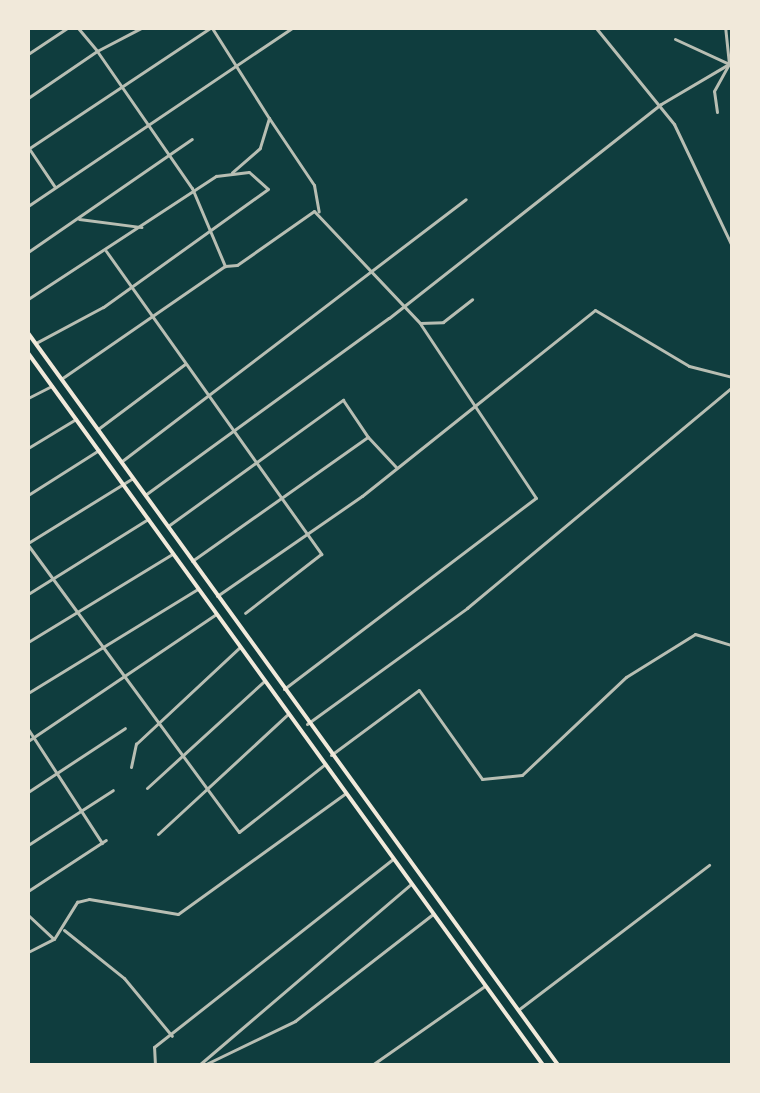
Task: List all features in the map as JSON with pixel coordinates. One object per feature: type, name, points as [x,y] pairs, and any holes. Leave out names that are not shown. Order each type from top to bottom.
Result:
[{"type":"main road","points":[[28,333],[307,724],[558,1065]]},
{"type":"main road","points":[[28,353],[543,1065]]},
{"type":"street","points":[[28,54],[67,28]]},
{"type":"street","points":[[78,28],[97,51],[166,156],[192,188],[206,234],[225,266]]},
{"type":"street","points":[[28,98],[97,51],[141,28]]},
{"type":"street","points":[[56,188],[28,148],[118,86],[211,28],[314,185],[320,212],[420,323],[479,404],[536,498],[284,689]]},
{"type":"street","points":[[28,206],[145,124],[292,28]]},
{"type":"street","points":[[596,28],[661,104],[732,246]]},
{"type":"street","points":[[717,112],[714,91],[729,64],[730,37],[725,28]]},
{"type":"street","points":[[675,39],[729,64]]},
{"type":"street","points":[[145,495],[235,433],[404,305],[661,104],[729,64]]},
{"type":"street","points":[[28,299],[106,251],[192,188],[225,173],[260,148],[269,118]]},
{"type":"street","points":[[28,252],[192,139]]},
{"type":"street","points":[[35,343],[130,287],[268,189],[249,172],[225,173]]},
{"type":"street","points":[[121,462],[466,199]]},
{"type":"street","points":[[60,380],[225,266],[320,212]]},
{"type":"street","points":[[79,219],[141,227]]},
{"type":"street","points":[[106,251],[321,554],[245,613]]},
{"type":"street","points":[[420,323],[443,322],[472,299]]},
{"type":"street","points":[[217,596],[397,467],[595,310],[689,366],[732,377]]},
{"type":"street","points":[[97,429],[185,364]]},
{"type":"street","points":[[28,398],[52,386]]},
{"type":"street","points":[[307,724],[467,608],[732,387]]},
{"type":"street","points":[[168,527],[343,400],[368,437],[397,467]]},
{"type":"street","points":[[28,448],[76,419]]},
{"type":"street","points":[[192,561],[368,437]]},
{"type":"street","points":[[28,495],[99,450]]},
{"type":"street","points":[[133,478],[28,544],[239,832],[325,764]]},
{"type":"street","points":[[28,594],[148,519]]},
{"type":"street","points":[[28,642],[173,553]]},
{"type":"street","points":[[28,693],[105,649],[198,589]]},
{"type":"street","points":[[28,741],[216,614]]},
{"type":"street","points":[[331,755],[419,690],[482,779],[522,775],[626,677],[695,634],[732,645]]},
{"type":"street","points":[[131,767],[129,753],[240,647]]},
{"type":"street","points":[[147,788],[264,681]]},
{"type":"street","points":[[158,834],[288,714]]},
{"type":"street","points":[[28,792],[125,728]]},
{"type":"street","points":[[28,729],[80,812],[104,842],[28,891]]},
{"type":"street","points":[[28,845],[113,790]]},
{"type":"street","points":[[28,952],[54,939],[64,930],[77,902],[89,899],[178,914],[346,793]]},
{"type":"street","points":[[155,1065],[154,1047],[172,1036],[393,859]]},
{"type":"street","points":[[518,1010],[709,865]]},
{"type":"street","points":[[202,1065],[411,884]]},
{"type":"street","points":[[202,1065],[295,1021],[433,914]]},
{"type":"street","points":[[28,915],[54,939]]},
{"type":"street","points":[[64,930],[124,978],[172,1036]]},
{"type":"street","points":[[372,1065],[485,986]]}]
